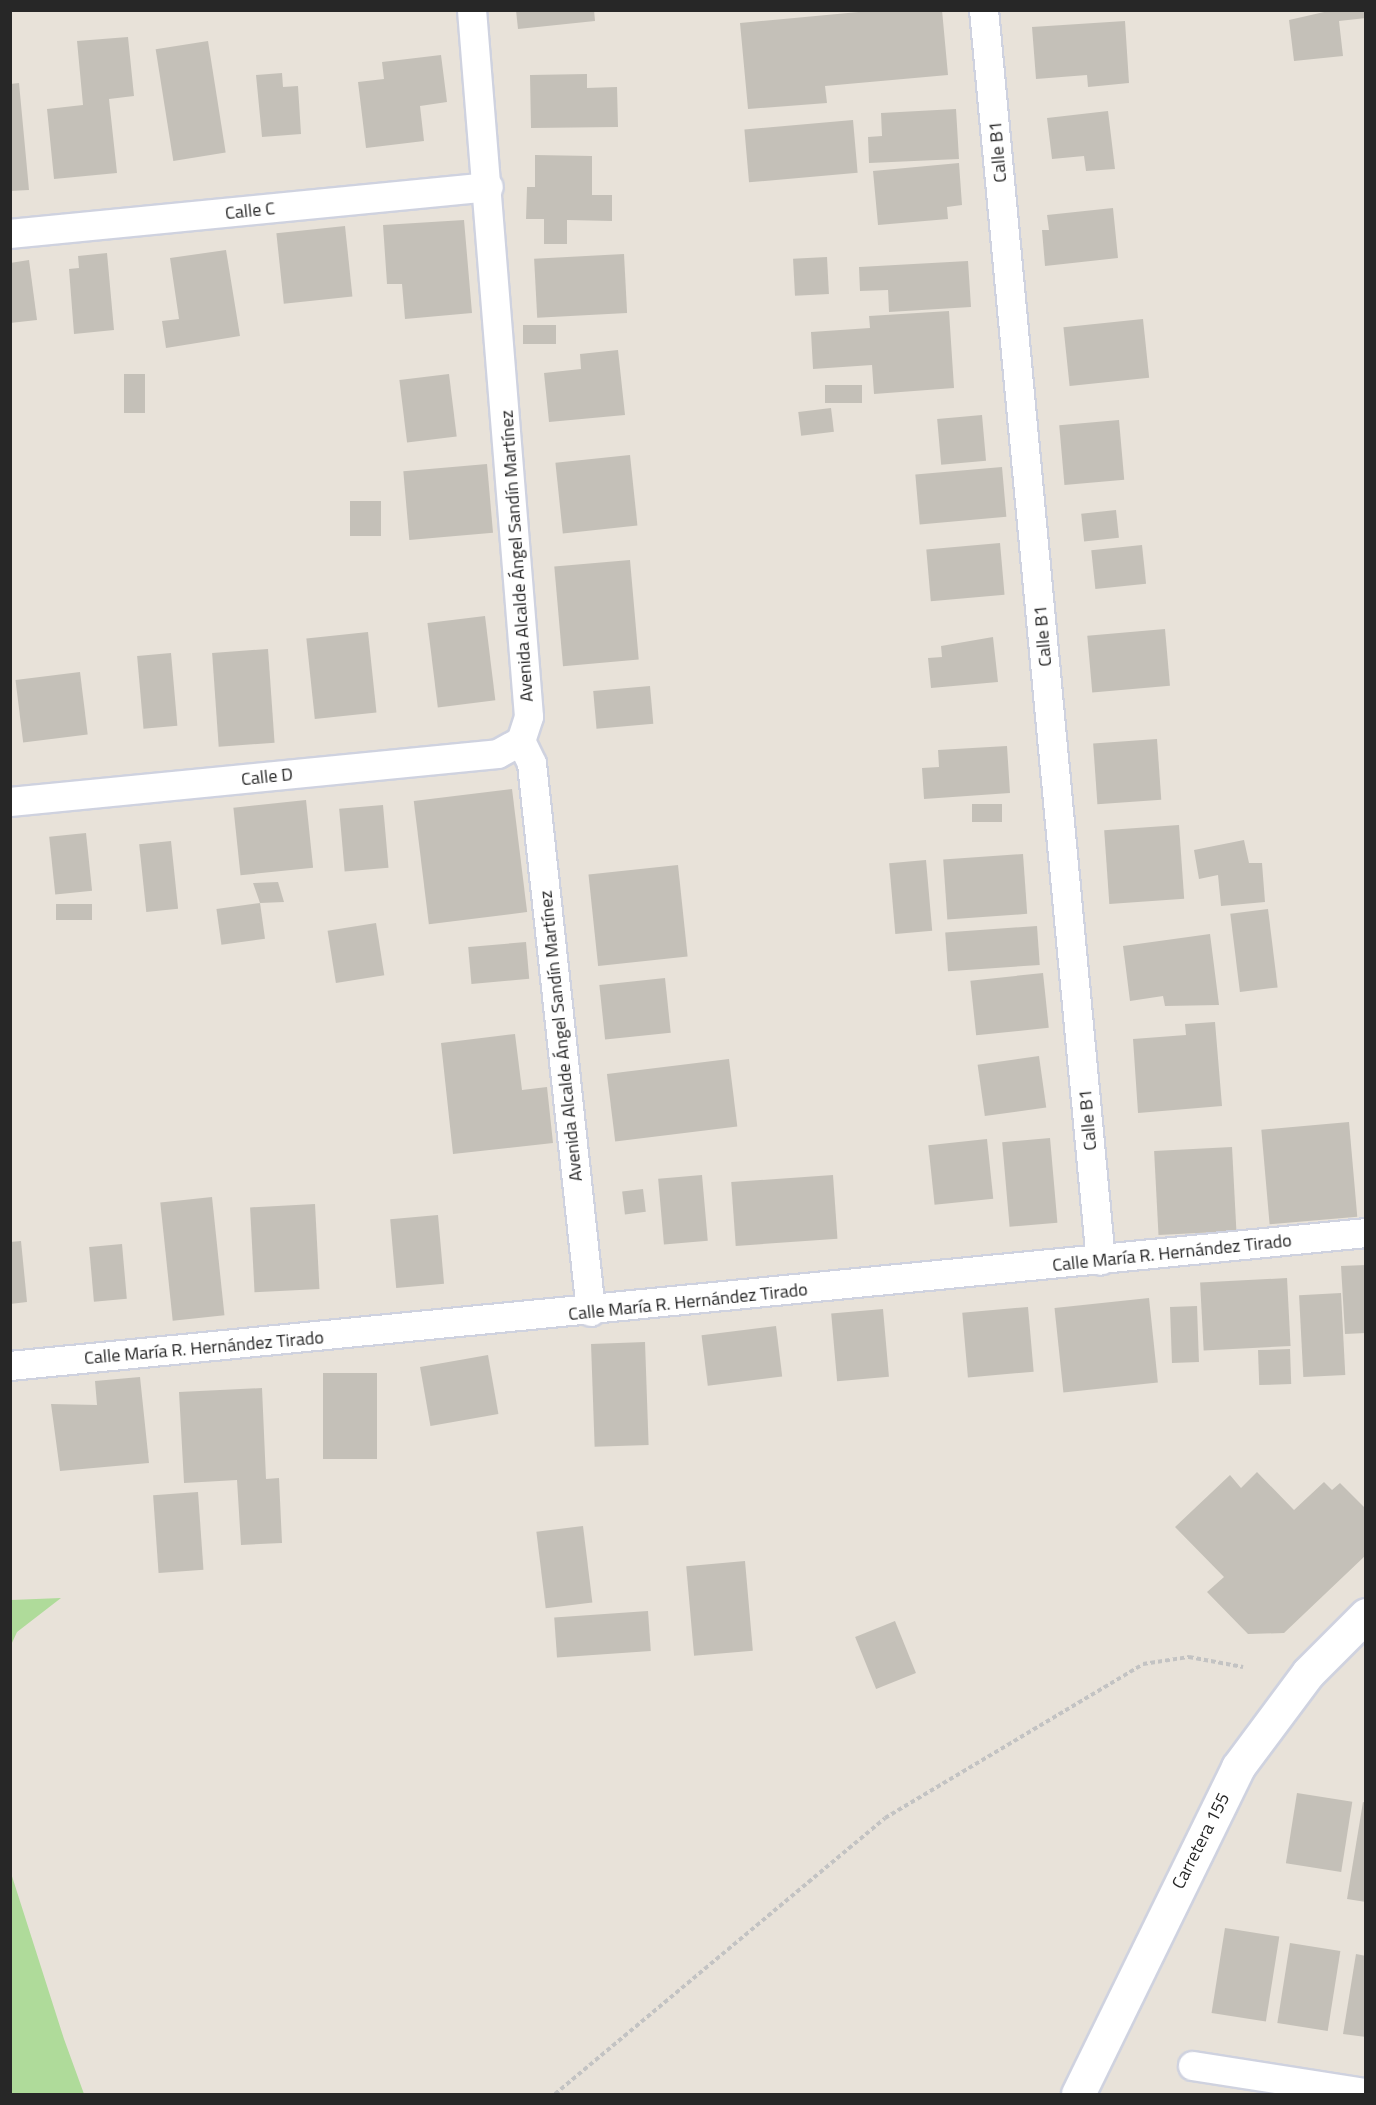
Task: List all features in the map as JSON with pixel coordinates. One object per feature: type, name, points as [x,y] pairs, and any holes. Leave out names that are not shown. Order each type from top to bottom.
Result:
[{"type":"street","name":"Avenida Alcalde Ángel Sandín Martínez","points":[[472,10],[489,187],[529,717],[521,741],[532,764],[591,1312]]},
{"type":"street","name":"Calle B1","points":[[984,10],[1101,1261]]},
{"type":"street","name":"Calle C","points":[[10,234],[489,187]]},
{"type":"street","name":"Calle D","points":[[10,802],[498,754],[521,741]]},
{"type":"street","name":"Calle María R. Hernández Tirado","points":[[10,1366],[591,1312],[1365,1233]]},
{"type":"street","name":"Carretera 155","points":[[1077,2094],[1238,1767],[1308,1673],[1365,1615]]},
{"type":"street","points":[[1193,2066],[1365,2093]]},
{"type":"path","points":[[555,2094],[896,1811],[1143,1664],[1189,1658],[1243,1666]]},
{"type":"green space","points":[[61,1598],[17,1632],[11,1645],[11,1600]]},
{"type":"green space","points":[[10,1870],[64,2039],[84,2094],[11,2094]]},
{"type":"building","points":[[516,10],[594,10],[595,21],[518,29]]},
{"type":"building","points":[[880,10],[942,10],[948,75],[825,86],[827,103],[748,109],[740,23]]},
{"type":"building","points":[[1333,10],[1366,10],[1366,18],[1339,21],[1343,56],[1294,61],[1289,20]]},
{"type":"building","points":[[1125,21],[1129,83],[1088,87],[1087,75],[1036,79],[1032,27]]},
{"type":"building","points":[[128,37],[134,96],[109,99],[117,173],[54,179],[47,109],[83,105],[77,41]]},
{"type":"building","points":[[208,41],[226,153],[173,161],[156,49]]},
{"type":"building","points":[[441,55],[447,102],[420,106],[424,141],[366,148],[358,82],[384,79],[382,62]]},
{"type":"building","points":[[282,73],[283,87],[298,86],[301,134],[262,137],[256,75]]},
{"type":"building","points":[[587,74],[587,88],[617,87],[618,127],[531,128],[530,75]]},
{"type":"building","points":[[19,83],[29,190],[10,191],[10,84]]},
{"type":"building","points":[[956,109],[959,159],[869,163],[868,137],[882,136],[881,113]]},
{"type":"building","points":[[1108,111],[1115,169],[1086,171],[1084,156],[1052,159],[1047,118]]},
{"type":"building","points":[[853,120],[858,173],[749,182],[744,129]]},
{"type":"building","points":[[535,155],[592,156],[592,195],[612,195],[612,221],[567,220],[567,244],[544,244],[544,219],[526,219],[527,187],[535,187]]},
{"type":"building","points":[[959,163],[962,205],[947,207],[948,219],[878,225],[873,171]]},
{"type":"building","points":[[1113,208],[1118,258],[1045,266],[1042,230],[1049,230],[1047,215]]},
{"type":"building","points":[[464,220],[472,313],[405,319],[402,284],[387,284],[383,225]]},
{"type":"building","points":[[345,226],[352,297],[284,304],[276,233]]},
{"type":"building","points":[[226,250],[240,336],[166,348],[162,321],[179,319],[170,258]]},
{"type":"building","points":[[107,253],[114,330],[74,334],[69,269],[79,268],[78,256]]},
{"type":"building","points":[[624,254],[627,313],[537,318],[534,259]]},
{"type":"building","points":[[827,257],[829,294],[795,296],[793,259]]},
{"type":"building","points":[[29,260],[37,320],[10,323],[10,263]]},
{"type":"building","points":[[968,261],[971,307],[889,312],[888,290],[860,291],[859,267]]},
{"type":"building","points":[[949,311],[954,388],[874,394],[872,365],[813,369],[811,332],[870,328],[869,316]]},
{"type":"building","points":[[1143,319],[1149,378],[1070,386],[1063,327]]},
{"type":"building","points":[[523,325],[556,325],[556,344],[523,344]]},
{"type":"building","points":[[618,350],[625,415],[549,422],[544,373],[581,369],[580,354]]},
{"type":"building","points":[[124,374],[145,374],[145,413],[124,413]]},
{"type":"building","points":[[449,374],[457,437],[407,443],[399,380]]},
{"type":"building","points":[[825,385],[862,385],[862,403],[825,403]]},
{"type":"building","points":[[831,408],[834,432],[801,436],[798,412]]},
{"type":"building","points":[[982,415],[986,461],[941,465],[937,419]]},
{"type":"building","points":[[1119,420],[1124,480],[1064,485],[1059,425]]},
{"type":"building","points":[[630,455],[637,526],[563,533],[555,463]]},
{"type":"building","points":[[487,464],[493,533],[409,540],[403,471]]},
{"type":"building","points":[[1002,467],[1006,517],[920,524],[915,475]]},
{"type":"building","points":[[350,501],[381,501],[381,536],[350,536]]},
{"type":"building","points":[[1116,510],[1119,538],[1084,542],[1081,514]]},
{"type":"building","points":[[1000,543],[1005,595],[931,601],[926,549]]},
{"type":"building","points":[[1142,545],[1146,584],[1095,589],[1091,550]]},
{"type":"building","points":[[630,560],[639,660],[563,666],[554,567]]},
{"type":"building","points":[[485,616],[495,700],[438,707],[427,623]]},
{"type":"building","points":[[1165,629],[1170,686],[1092,693],[1087,636]]},
{"type":"building","points":[[368,632],[376,713],[315,719],[306,638]]},
{"type":"building","points":[[993,637],[998,682],[931,688],[928,658],[942,657],[941,646]]},
{"type":"building","points":[[268,649],[275,743],[219,747],[212,653]]},
{"type":"building","points":[[171,653],[177,726],[143,729],[137,656]]},
{"type":"building","points":[[80,672],[88,735],[23,742],[15,680]]},
{"type":"building","points":[[650,686],[653,724],[597,729],[593,691]]},
{"type":"building","points":[[1157,739],[1161,800],[1097,804],[1093,743]]},
{"type":"building","points":[[1007,746],[1010,793],[924,799],[922,768],[939,767],[938,750]]},
{"type":"building","points":[[512,789],[527,912],[429,924],[414,801]]},
{"type":"building","points":[[306,800],[313,868],[241,875],[233,808]]},
{"type":"building","points":[[972,804],[1002,804],[1002,822],[972,822]]},
{"type":"building","points":[[383,805],[388,868],[345,872],[339,809]]},
{"type":"building","points":[[1179,825],[1184,899],[1109,904],[1104,830]]},
{"type":"building","points":[[86,833],[92,891],[55,895],[49,837]]},
{"type":"building","points":[[1244,840],[1249,863],[1262,863],[1265,902],[1221,906],[1218,875],[1199,879],[1194,850]]},
{"type":"building","points":[[171,841],[178,909],[146,912],[139,844]]},
{"type":"building","points":[[1023,854],[1027,914],[947,919],[943,860]]},
{"type":"building","points":[[926,860],[932,931],[895,934],[889,863]]},
{"type":"building","points":[[678,865],[688,956],[598,966],[588,874]]},
{"type":"building","points":[[278,882],[284,902],[260,903],[253,883]]},
{"type":"building","points":[[260,903],[265,939],[221,945],[216,909]]},
{"type":"building","points":[[56,904],[92,904],[92,920],[56,920]]},
{"type":"building","points":[[1268,909],[1278,987],[1240,992],[1230,914]]},
{"type":"building","points":[[376,923],[384,975],[336,983],[328,931]]},
{"type":"building","points":[[1037,926],[1040,965],[948,971],[945,932]]},
{"type":"building","points":[[1210,934],[1219,1005],[1165,1006],[1163,996],[1130,1001],[1123,946]]},
{"type":"building","points":[[526,942],[529,979],[471,984],[468,947]]},
{"type":"building","points":[[1043,973],[1049,1028],[976,1035],[970,981]]},
{"type":"building","points":[[665,978],[671,1033],[605,1040],[599,985]]},
{"type":"building","points":[[1215,1022],[1222,1106],[1138,1113],[1133,1039],[1186,1035],[1185,1024]]},
{"type":"building","points":[[515,1034],[522,1090],[547,1087],[553,1143],[453,1154],[441,1043]]},
{"type":"building","points":[[1039,1056],[1046,1107],[985,1116],[978,1065]]},
{"type":"building","points":[[729,1059],[737,1126],[615,1141],[607,1074]]},
{"type":"building","points":[[1349,1122],[1357,1217],[1270,1224],[1261,1130]]},
{"type":"building","points":[[1050,1138],[1057,1223],[1010,1227],[1002,1142]]},
{"type":"building","points":[[987,1139],[993,1199],[935,1205],[928,1145]]},
{"type":"building","points":[[1232,1147],[1236,1231],[1159,1235],[1154,1151]]},
{"type":"building","points":[[702,1175],[708,1241],[664,1245],[658,1179]]},
{"type":"building","points":[[833,1175],[837,1239],[736,1246],[731,1182]]},
{"type":"building","points":[[643,1189],[646,1212],[625,1214],[622,1192]]},
{"type":"building","points":[[212,1197],[224,1315],[173,1321],[160,1202]]},
{"type":"building","points":[[315,1204],[319,1289],[255,1292],[250,1207]]},
{"type":"building","points":[[438,1215],[444,1284],[396,1288],[390,1219]]},
{"type":"building","points":[[21,1241],[27,1302],[10,1304],[10,1242]]},
{"type":"building","points":[[122,1244],[127,1299],[94,1302],[89,1247]]},
{"type":"building","points":[[1366,1265],[1366,1333],[1345,1334],[1341,1266]]},
{"type":"building","points":[[1287,1278],[1291,1346],[1204,1350],[1200,1283]]},
{"type":"building","points":[[1341,1293],[1345,1375],[1303,1377],[1299,1295]]},
{"type":"building","points":[[1149,1298],[1158,1383],[1063,1392],[1055,1308]]},
{"type":"building","points":[[1197,1306],[1199,1362],[1172,1363],[1170,1307]]},
{"type":"building","points":[[1028,1307],[1034,1372],[968,1378],[962,1313]]},
{"type":"building","points":[[883,1309],[889,1377],[837,1381],[831,1314]]},
{"type":"building","points":[[776,1326],[782,1377],[708,1386],[702,1335]]},
{"type":"building","points":[[645,1342],[649,1445],[595,1447],[591,1344]]},
{"type":"building","points":[[1290,1349],[1291,1384],[1259,1385],[1258,1350]]},
{"type":"building","points":[[488,1355],[498,1414],[430,1426],[420,1367]]},
{"type":"building","points":[[323,1373],[377,1373],[377,1459],[323,1459]]},
{"type":"building","points":[[140,1377],[149,1463],[60,1471],[51,1404],[97,1405],[95,1381]]},
{"type":"building","points":[[262,1388],[266,1479],[279,1478],[282,1543],[241,1545],[237,1480],[184,1483],[179,1392]]},
{"type":"building","points":[[1257,1472],[1294,1510],[1324,1482],[1332,1490],[1340,1483],[1366,1509],[1366,1555],[1284,1633],[1248,1634],[1207,1592],[1224,1577],[1175,1527],[1230,1475],[1241,1488]]},
{"type":"building","points":[[198,1492],[203,1570],[159,1573],[153,1495]]},
{"type":"building","points":[[583,1526],[592,1602],[546,1608],[536,1532]]},
{"type":"building","points":[[745,1561],[753,1651],[694,1656],[686,1566]]},
{"type":"building","points":[[648,1611],[651,1651],[557,1657],[554,1618]]},
{"type":"building","points":[[895,1621],[916,1673],[876,1689],[855,1637]]},
{"type":"building","points":[[1297,1793],[1352,1802],[1341,1872],[1286,1863]]},
{"type":"building","points":[[1363,1802],[1366,1803],[1366,1902],[1347,1899]]},
{"type":"building","points":[[1225,1928],[1279,1937],[1266,2022],[1212,2013]]},
{"type":"building","points":[[1290,1943],[1340,1951],[1328,2031],[1277,2023]]},
{"type":"building","points":[[1356,1954],[1366,1956],[1366,2037],[1343,2034]]}]
